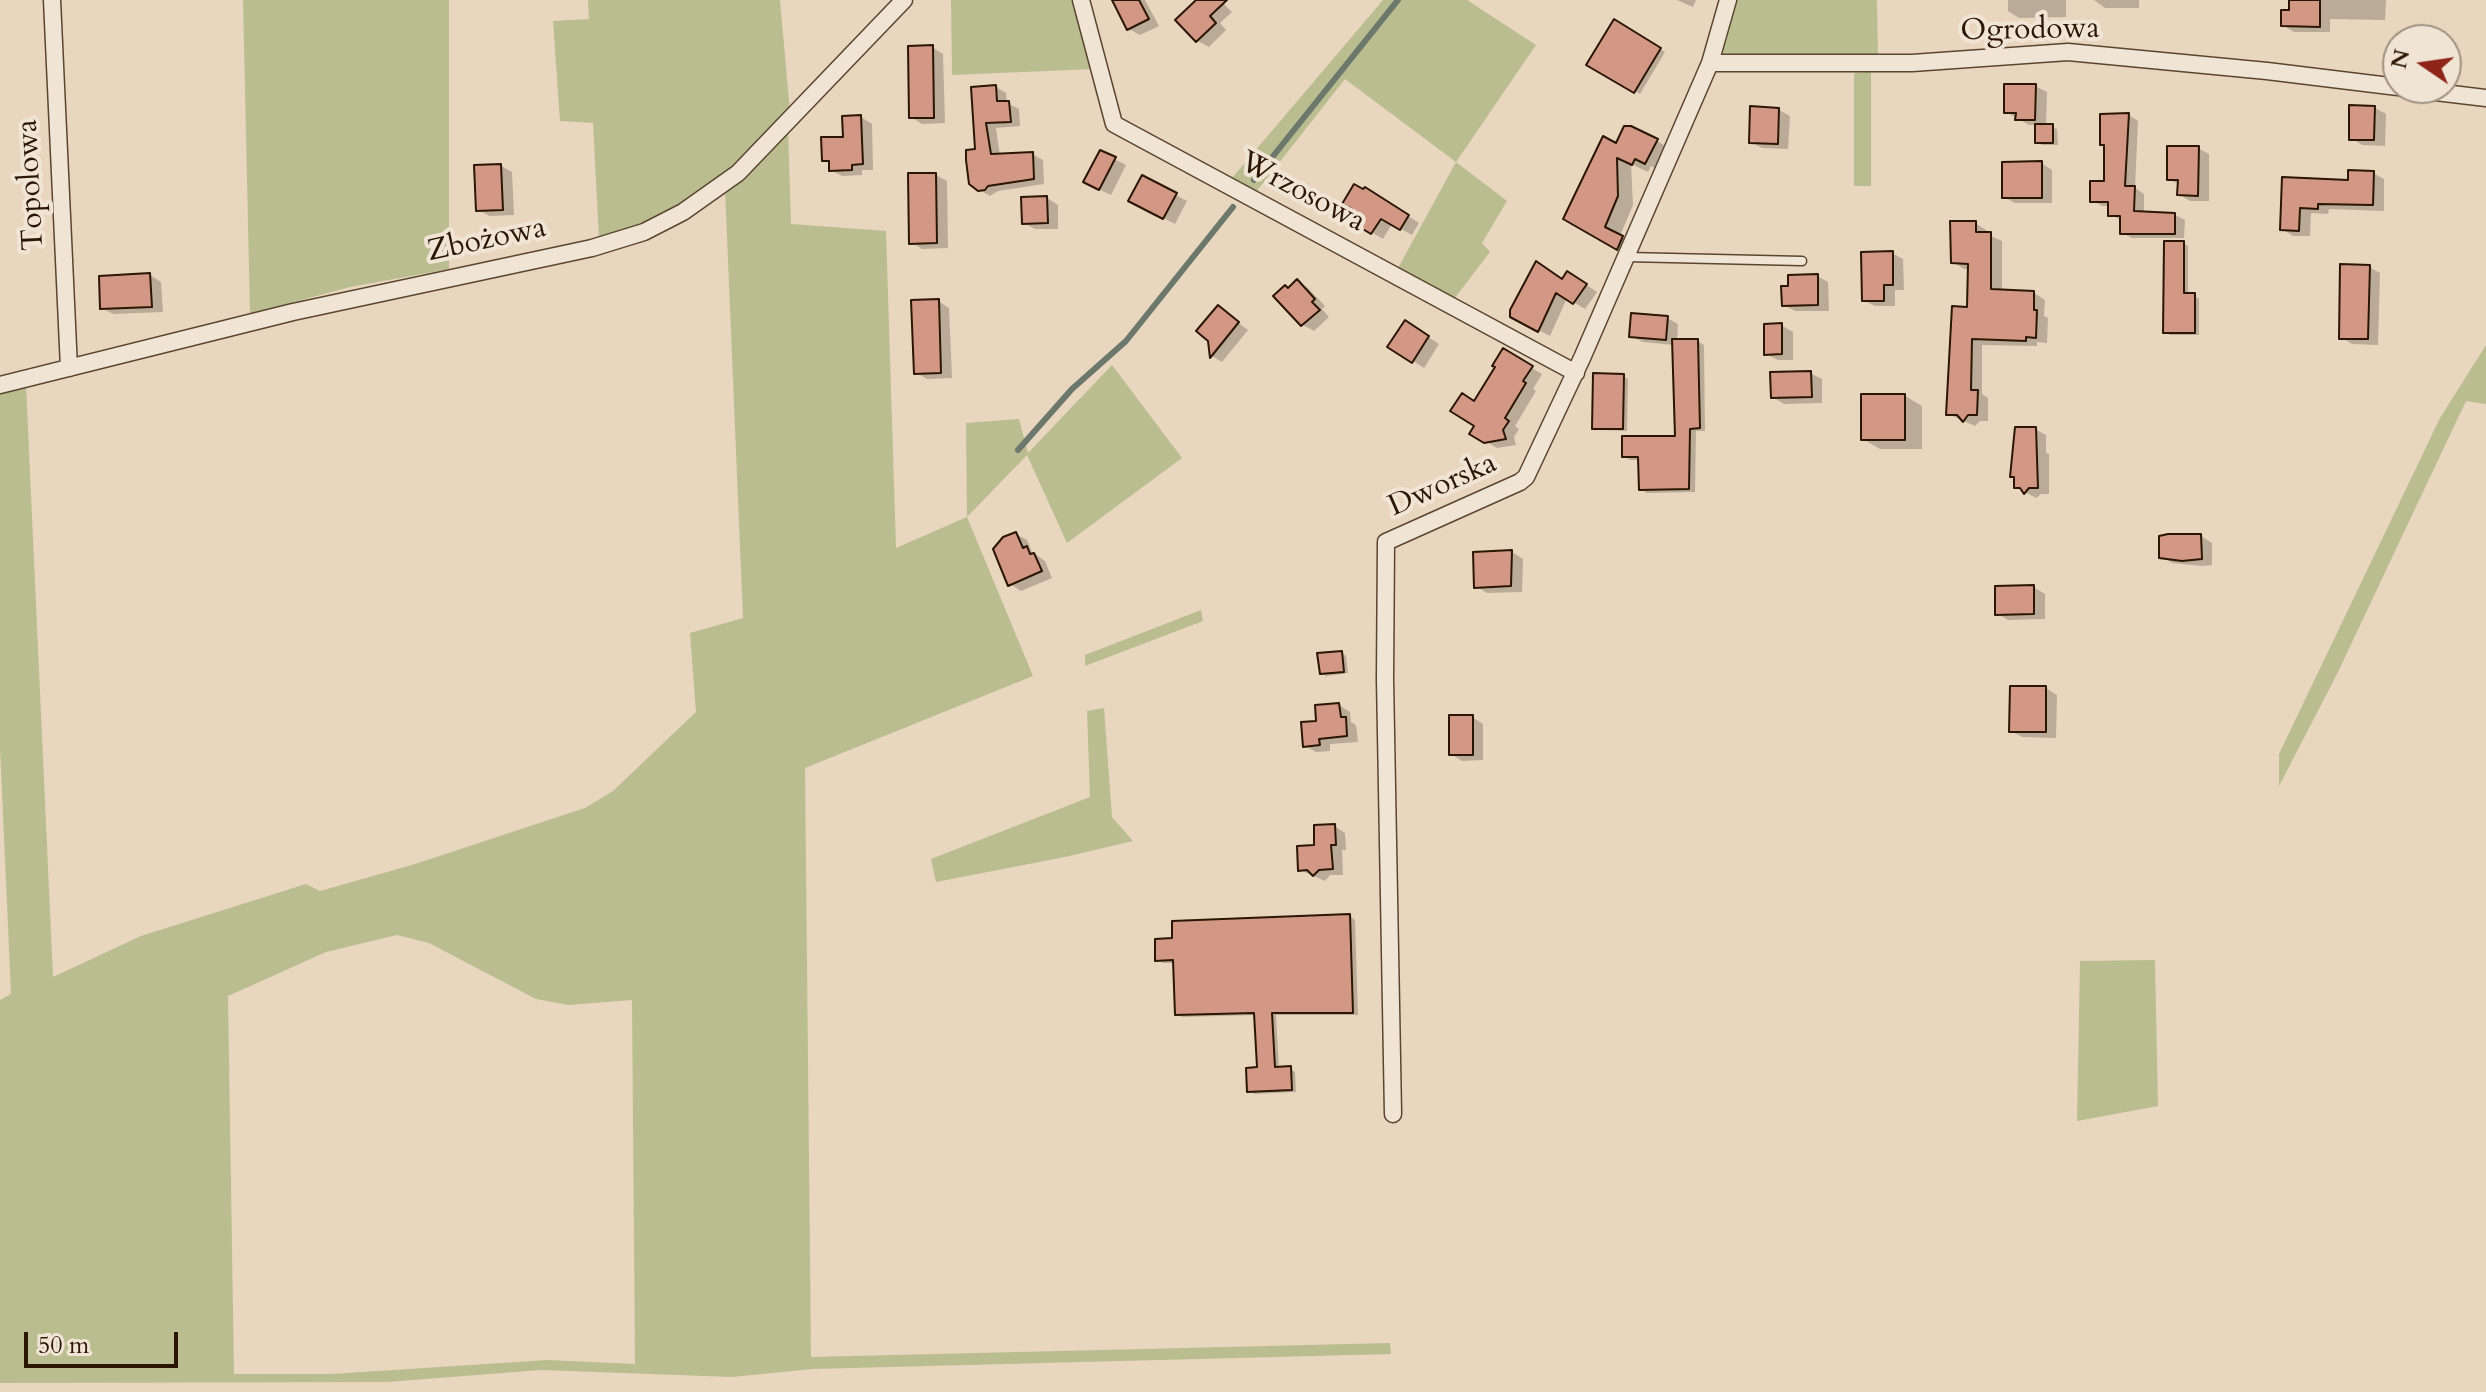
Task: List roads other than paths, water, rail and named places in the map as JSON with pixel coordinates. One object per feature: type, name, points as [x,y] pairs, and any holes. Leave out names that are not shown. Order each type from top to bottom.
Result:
[{"type":"street","name":"Topolowa","points":[[52,0],[69,368]]},
{"type":"street","name":"Zbożowa","points":[[0,385],[293,312],[592,248],[644,232],[683,212],[738,173],[904,0]]},
{"type":"street","name":"Wrzosowa","points":[[1081,0],[1114,124],[1576,373]]},
{"type":"street","name":"Dworska","points":[[1393,1114],[1385,679],[1386,542],[1526,477],[1576,373],[1710,63],[1728,0]]},
{"type":"street","name":"Ogrodowa","points":[[1710,63],[1912,63],[2068,52],[2382,86]]},
{"type":"street","name":"Ogrodowa","points":[[2462,95],[2486,98]]},
{"type":"lane","points":[[1626,257],[1802,261]]},
{"type":"waterway","points":[[1254,180],[1398,0]]},
{"type":"waterway","points":[[1018,450],[1072,389],[1126,341],[1233,207]]}]
